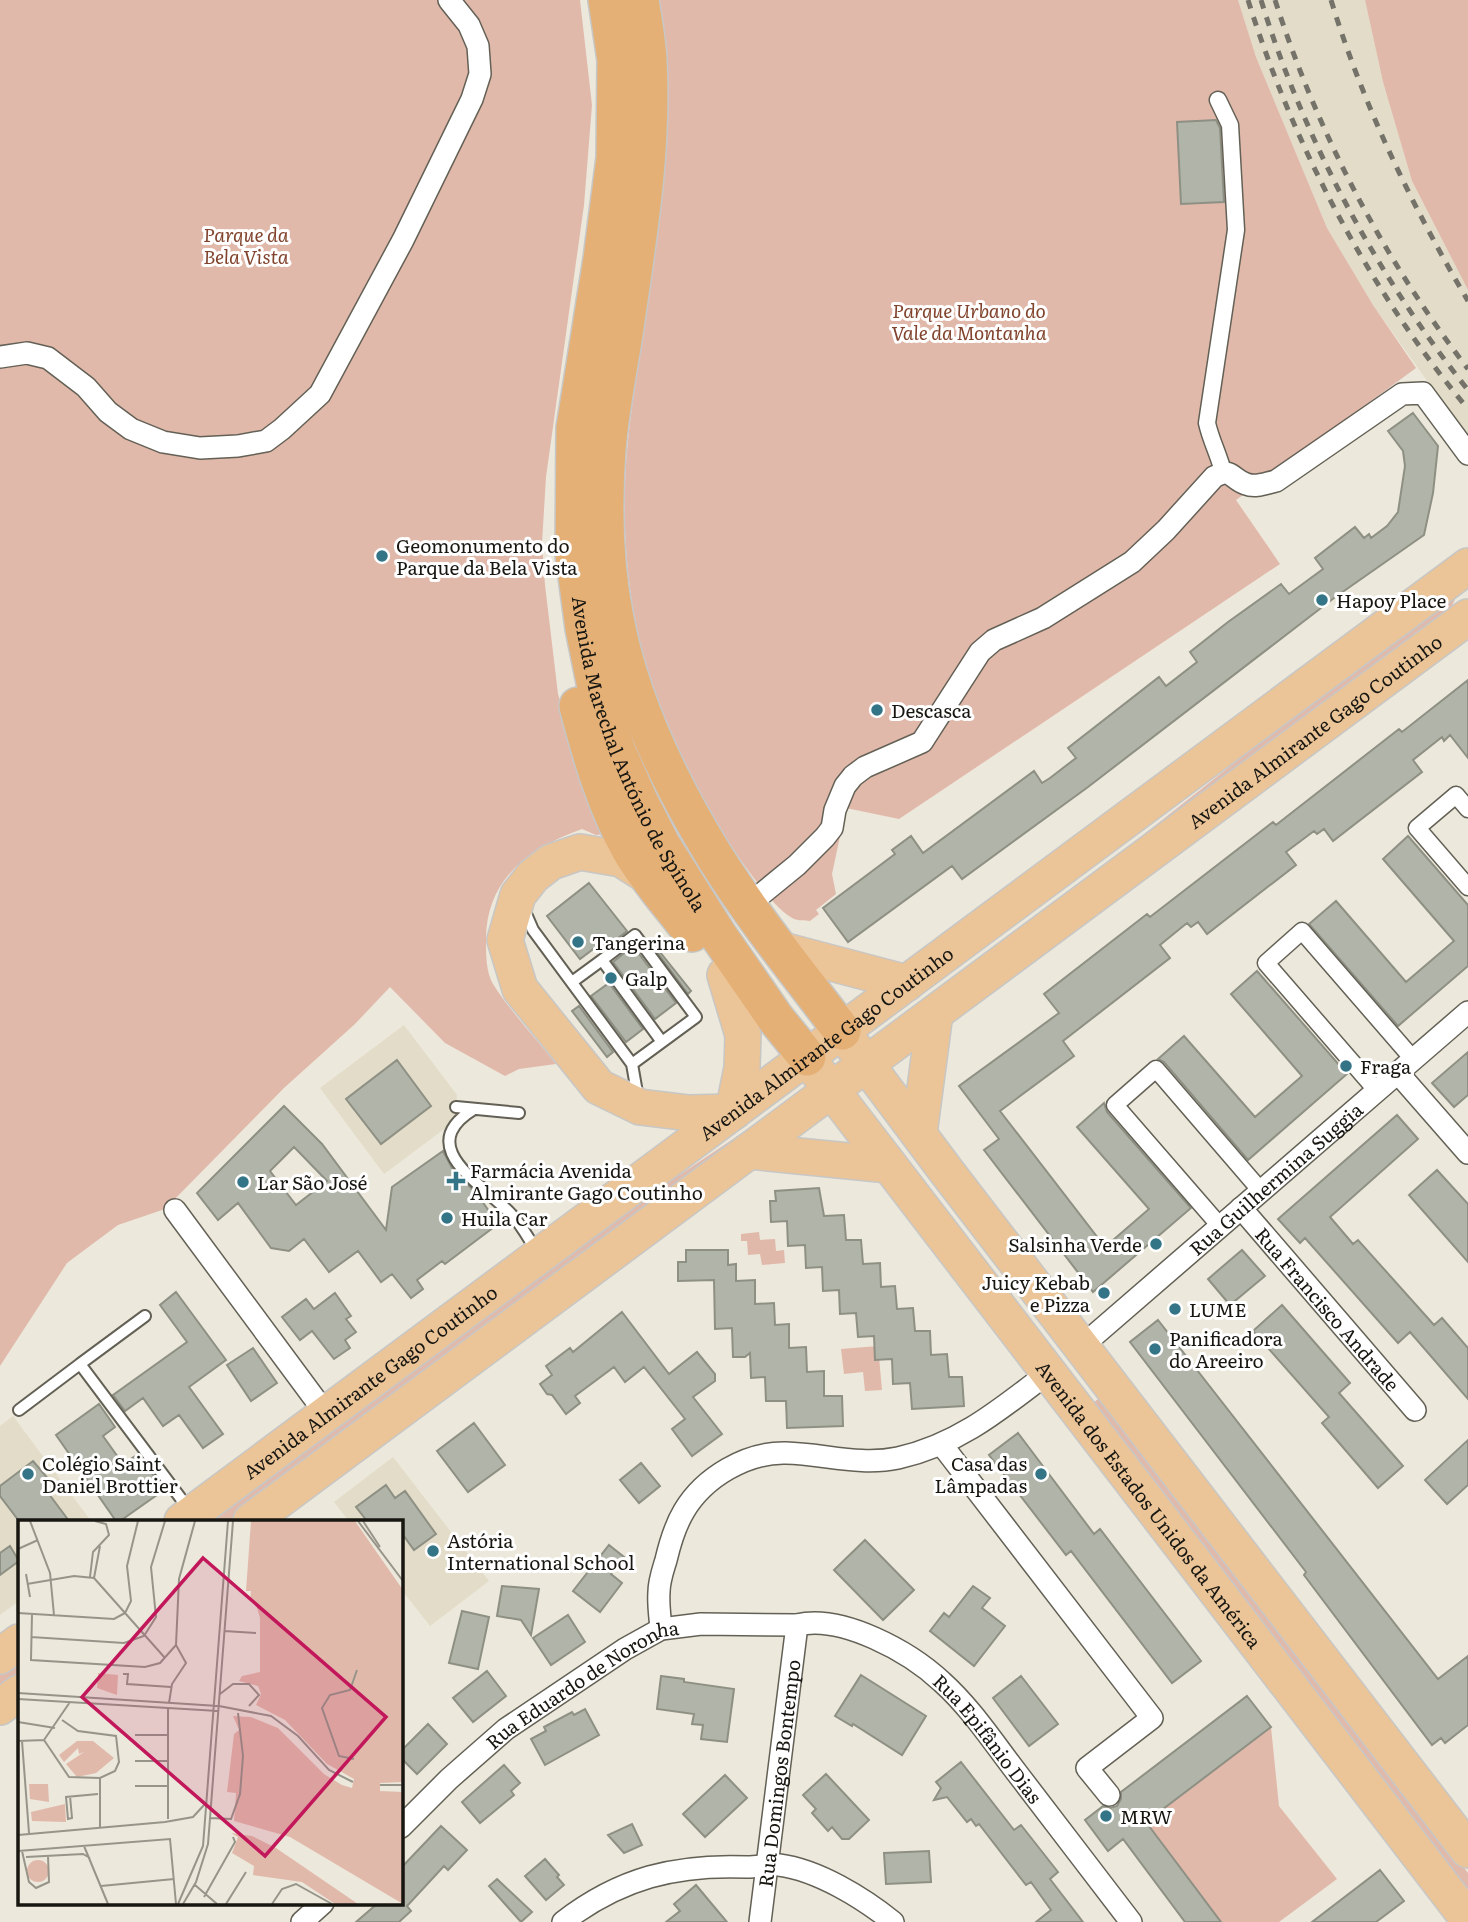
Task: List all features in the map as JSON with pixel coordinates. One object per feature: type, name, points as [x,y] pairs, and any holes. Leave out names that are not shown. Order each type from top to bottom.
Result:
[{"type":"highway","name":"Avenida Marechal António de Spínola","points":[[607,0],[616,60],[615,158],[575,428],[574,554],[584,628],[597,692],[617,751],[661,844],[713,927],[776,1019],[807,1057]]},
{"type":"highway","name":"Avenida Marechal António de Spínola","points":[[640,0],[649,59],[647,159],[607,448],[607,558],[615,619],[631,682],[651,736],[673,783],[748,905],[842,1031]]},
{"type":"highway","points":[[575,428],[563,470],[559,508],[560,585],[571,680],[597,776],[629,847],[646,875],[725,975],[764,1013],[776,1019]]},
{"type":"main road","name":"Avenida Almirante Gago Coutinho","points":[[187,1517],[1468,566]]},
{"type":"main road","name":"Avenida Almirante Gago Coutinho","points":[[252,1520],[1465,621]]},
{"type":"main road","points":[[646,875],[621,859],[580,852],[551,862],[533,876],[518,895],[505,940],[520,989],[599,1087],[640,1107],[689,1113],[733,1112],[742,1068],[743,1035],[725,975]]},
{"type":"main road","points":[[782,950],[907,982]]},
{"type":"main road","points":[[919,1134],[935,1013]]},
{"type":"main road","points":[[842,1031],[1468,1850]]},
{"type":"main road","name":"Avenida dos Estados Unidos da América","points":[[807,1057],[1468,1919]]},
{"type":"main road","points":[[749,1151],[889,1165]]},
{"type":"main road","points":[[1049,1372],[1082,1346]]},
{"type":"main road","points":[[0,1656],[18,1643]]},
{"type":"main road","points":[[0,1707],[18,1694]]},
{"type":"street","points":[[0,357],[27,353],[48,358],[86,387],[108,412],[131,429],[163,442],[200,448],[267,441],[320,394],[402,240],[472,99],[480,74],[478,46],[468,25],[449,0]]},
{"type":"street","points":[[1217,100],[1230,125],[1236,230],[1207,423],[1223,472]]},
{"type":"street","points":[[748,905],[797,865],[825,837],[832,828],[835,810],[845,786],[853,776],[865,767],[922,742],[980,652],[994,640],[1043,618],[1132,562],[1166,530],[1202,489],[1223,472],[1246,484],[1258,485],[1276,481],[1402,394],[1423,393],[1468,454]]},
{"type":"street","points":[[1468,809],[1456,795],[1417,828],[1468,887]]},
{"type":"street","points":[[1377,1091],[1266,963],[1302,931],[1468,1153]]},
{"type":"street","name":"Rua Guilhermina Suggia","points":[[1082,1346],[1468,1012]]},
{"type":"street","points":[[1220,1226],[1115,1105],[1156,1069],[1261,1191]]},
{"type":"street","name":"Rua Francisco Andrade","points":[[1241,1208],[1415,1410]]},
{"type":"street","points":[[175,1210],[326,1414]]},
{"type":"street","points":[[661,1629],[658,1589],[671,1539],[684,1510],[700,1489],[718,1475],[761,1456],[785,1453],[866,1462],[895,1458],[942,1445],[972,1430],[1049,1372]]},
{"type":"street","points":[[942,1445],[1152,1718],[1087,1768],[1109,1795]]},
{"type":"street","name":"Rua Epifânio Dias","points":[[797,1625],[811,1622],[858,1633],[902,1652],[941,1681],[973,1716],[1130,1922]]},
{"type":"street","name":"Rua Eduardo de Noronha","points":[[402,1826],[449,1779],[506,1729],[625,1649],[661,1629],[701,1624],[797,1625]]},
{"type":"street","name":"Rua Domingos Bontempo","points":[[760,1922],[797,1625]]},
{"type":"street","points":[[563,1922],[601,1896],[647,1877],[697,1867],[778,1865],[831,1883],[856,1896],[893,1922]]},
{"type":"street","points":[[302,1922],[322,1904]]},
{"type":"lane","points":[[518,895],[533,930],[632,1064],[640,1107]]},
{"type":"lane","points":[[572,982],[635,935],[696,1017],[632,1064]]},
{"type":"lane","points":[[602,960],[662,1042]]},
{"type":"lane","points":[[456,1107],[519,1113]]},
{"type":"lane","points":[[474,1109],[451,1129],[448,1145],[459,1164],[477,1185],[513,1216],[540,1255]]},
{"type":"lane","points":[[19,1410],[145,1316]]},
{"type":"lane","points":[[80,1364],[187,1517]]},
{"type":"shaded area","points":[[1238,0],[1365,0],[1383,82],[1412,181],[1468,290],[1468,438],[1373,305],[1327,228],[1256,57]]},
{"type":"shaded area","points":[[404,1025],[457,1095],[455,1121],[384,1174],[320,1088]]},
{"type":"shaded area","name":"Colégio Saint Daniel Brottier","points":[[13,1416],[90,1520],[18,1520],[18,1602],[0,1615],[0,1426]]},
{"type":"shaded area","name":"Astória International School","points":[[393,1457],[489,1581],[430,1626],[402,1590],[402,1520],[348,1520],[334,1502]]},
{"type":"green space","name":"Parque da Bela Vista","points":[[0,0],[580,0],[592,105],[584,205],[546,477],[542,543],[558,694],[580,766],[607,834],[596,835],[582,829],[544,846],[528,857],[513,869],[502,884],[493,901],[488,920],[486,958],[493,984],[556,1064],[519,1069],[505,1076],[445,1043],[390,987],[355,1024],[284,1088],[165,1209],[118,1225],[67,1263],[0,1366]]},
{"type":"green space","name":"Parque Urbano do Vale da Montanha","points":[[658,0],[1238,0],[1256,57],[1327,228],[1373,305],[1416,368],[1236,500],[1280,564],[899,819],[846,808],[832,874],[836,894],[816,910],[819,914],[810,921],[794,919],[769,896],[750,873],[700,797],[675,749],[656,699],[641,647],[631,594],[625,485],[629,431],[661,208],[668,119],[668,74]]},
{"type":"green space","points":[[1365,0],[1468,0],[1468,290],[1412,181],[1383,82]]},
{"type":"green space","points":[[1458,592],[1446,620],[1109,862],[1319,696]]},
{"type":"green space","points":[[791,1100],[230,1520],[204,1520],[584,1239]]},
{"type":"green space","points":[[759,1232],[760,1240],[775,1239],[776,1251],[784,1250],[785,1263],[762,1265],[760,1254],[748,1255],[747,1241],[741,1241],[741,1234]]},
{"type":"green space","points":[[878,1346],[882,1390],[865,1391],[863,1372],[844,1374],[841,1349]]},
{"type":"green space","points":[[1103,1395],[1468,1873],[1468,1893],[1093,1403]]},
{"type":"green space","points":[[18,1659],[18,1678],[0,1691],[0,1672]]},
{"type":"green space","points":[[1271,1727],[1279,1806],[1337,1879],[1279,1922],[1221,1922],[1146,1822]]},
{"type":"building","points":[[1216,120],[1220,128],[1224,202],[1181,204],[1177,122]]},
{"type":"building","points":[[1413,413],[1438,446],[1433,493],[1424,535],[1334,598],[1088,787],[962,879],[952,866],[848,942],[823,908],[895,854],[892,850],[911,836],[923,853],[1034,771],[1042,783],[1050,778],[1076,758],[1068,748],[1159,677],[1166,686],[1197,662],[1190,652],[1228,622],[1281,584],[1289,594],[1323,569],[1315,558],[1355,527],[1364,538],[1369,534],[1371,538],[1387,526],[1398,512],[1405,466],[1403,451],[1388,431]]},
{"type":"building","points":[[1468,680],[1468,758],[1450,735],[1444,741],[1442,737],[1413,760],[1422,772],[1333,841],[1324,829],[1317,834],[1314,831],[1286,852],[1296,865],[1207,934],[1198,922],[1191,927],[1187,923],[1160,945],[1170,958],[1063,1041],[1074,1056],[1000,1111],[1105,1247],[1149,1209],[1077,1127],[1104,1103],[1107,1112],[1191,1208],[1093,1292],[984,1150],[999,1139],[959,1086],[1059,1013],[1044,994],[1147,914],[1150,917],[1273,822],[1276,825],[1399,729],[1402,732]]},
{"type":"building","points":[[1408,836],[1468,905],[1468,966],[1398,1026],[1309,924],[1336,901],[1406,982],[1454,941],[1383,859]]},
{"type":"building","points":[[589,883],[627,931],[600,952],[596,947],[580,959],[547,916]]},
{"type":"building","points":[[633,946],[676,1003],[655,1019],[613,962]]},
{"type":"building","points":[[656,947],[691,991],[688,994],[654,948]]},
{"type":"building","points":[[1257,971],[1347,1074],[1248,1160],[1164,1062],[1158,1059],[1184,1036],[1255,1117],[1302,1076],[1231,994]]},
{"type":"building","points":[[609,983],[643,1029],[626,1042],[591,996]]},
{"type":"building","points":[[579,1006],[613,1052],[607,1057],[572,1011]]},
{"type":"building","points":[[1468,1052],[1468,1095],[1454,1107],[1432,1083]]},
{"type":"building","points":[[397,1060],[431,1106],[381,1144],[346,1099]]},
{"type":"building","points":[[284,1106],[322,1144],[386,1230],[392,1187],[443,1151],[453,1170],[477,1194],[498,1224],[445,1264],[442,1261],[417,1280],[423,1289],[411,1298],[392,1274],[381,1282],[358,1251],[329,1272],[304,1239],[289,1251],[271,1248],[238,1203],[218,1220],[197,1193]],"holes":[[[294,1147],[327,1181],[296,1205],[270,1171]]]},
{"type":"building","points":[[1397,1115],[1418,1139],[1330,1217],[1353,1244],[1358,1240],[1434,1325],[1442,1318],[1468,1348],[1468,1399],[1410,1332],[1398,1343],[1305,1238],[1300,1243],[1278,1219]]},
{"type":"building","points":[[1437,1170],[1468,1204],[1468,1262],[1409,1195]]},
{"type":"building","points":[[819,1188],[824,1216],[844,1215],[846,1240],[861,1240],[863,1264],[880,1263],[881,1287],[895,1286],[897,1309],[913,1308],[915,1331],[930,1331],[931,1355],[947,1354],[949,1377],[962,1377],[964,1406],[912,1409],[910,1383],[893,1384],[892,1359],[875,1360],[874,1336],[858,1337],[856,1313],[840,1314],[839,1290],[823,1291],[822,1267],[806,1268],[805,1245],[788,1246],[787,1221],[771,1222],[770,1201],[776,1201],[775,1191]]},
{"type":"building","points":[[686,1250],[728,1250],[728,1265],[736,1264],[736,1281],[755,1280],[755,1304],[774,1303],[775,1325],[789,1324],[789,1348],[806,1347],[807,1372],[824,1371],[824,1396],[842,1396],[843,1426],[787,1428],[786,1401],[766,1401],[765,1377],[751,1378],[750,1353],[745,1357],[733,1357],[732,1328],[715,1329],[714,1280],[678,1281],[678,1262],[686,1262]]},
{"type":"building","points":[[1242,1250],[1265,1276],[1230,1305],[1208,1279]]},
{"type":"building","points":[[176,1292],[226,1360],[189,1387],[223,1434],[203,1448],[179,1415],[163,1426],[143,1398],[125,1411],[113,1395],[187,1342],[160,1305]]},
{"type":"building","points":[[335,1293],[351,1316],[346,1319],[356,1332],[345,1340],[350,1348],[334,1359],[312,1331],[300,1340],[282,1317],[306,1299],[314,1309]]},
{"type":"building","points":[[1282,1305],[1350,1383],[1339,1393],[1403,1466],[1378,1488],[1322,1423],[1329,1417],[1253,1331]]},
{"type":"building","points":[[622,1312],[669,1374],[697,1352],[715,1374],[715,1381],[693,1397],[722,1434],[692,1456],[672,1429],[685,1419],[644,1367],[625,1382],[614,1367],[575,1396],[580,1403],[566,1414],[540,1384],[552,1375],[546,1366],[570,1348],[573,1352]]},
{"type":"building","points":[[1158,1320],[1438,1679],[1468,1656],[1468,1725],[1445,1743],[1441,1738],[1432,1745],[1304,1575],[1306,1572],[1130,1342]]},
{"type":"building","points":[[253,1348],[277,1383],[251,1401],[227,1365]]},
{"type":"building","points":[[99,1404],[115,1427],[103,1436],[123,1464],[138,1454],[164,1490],[121,1520],[115,1520],[56,1435]]},
{"type":"building","points":[[474,1423],[505,1465],[468,1492],[437,1451]]},
{"type":"building","points":[[1018,1433],[1094,1534],[1100,1529],[1201,1661],[1172,1683],[1071,1551],[1066,1555],[989,1455]]},
{"type":"building","points":[[1468,1440],[1468,1485],[1447,1504],[1425,1480]]},
{"type":"building","points":[[33,1461],[50,1481],[43,1486],[68,1520],[18,1520],[0,1496],[0,1486]]},
{"type":"building","points":[[641,1463],[660,1486],[639,1503],[620,1480]]},
{"type":"building","points":[[386,1485],[395,1498],[405,1491],[436,1534],[414,1550],[402,1533],[402,1520],[366,1520],[356,1507]]},
{"type":"building","points":[[865,1540],[914,1590],[883,1620],[834,1570]]},
{"type":"building","points":[[609,1545],[624,1557],[611,1574],[622,1583],[600,1612],[573,1591]]},
{"type":"building","points":[[10,1546],[18,1562],[0,1575],[0,1553]]},
{"type":"building","points":[[502,1586],[539,1589],[531,1635],[521,1620],[497,1616]]},
{"type":"building","points":[[973,1586],[990,1598],[982,1608],[1005,1626],[974,1666],[930,1631],[944,1613],[949,1617]]},
{"type":"building","points":[[462,1611],[489,1617],[478,1669],[449,1663]]},
{"type":"building","points":[[568,1615],[585,1642],[551,1665],[533,1638]]},
{"type":"building","points":[[487,1671],[506,1696],[473,1722],[453,1698]]},
{"type":"building","points":[[861,1675],[926,1716],[902,1755],[853,1724],[852,1726],[835,1716]]},
{"type":"building","points":[[661,1676],[734,1689],[727,1742],[701,1739],[703,1725],[692,1724],[694,1714],[657,1709]]},
{"type":"building","points":[[1021,1676],[1058,1724],[1029,1746],[993,1698]]},
{"type":"building","points":[[1247,1696],[1271,1727],[1146,1822],[1221,1922],[1185,1922],[1123,1839],[1108,1851],[1085,1820],[1103,1806],[1117,1806],[1121,1792]]},
{"type":"building","points":[[585,1709],[599,1735],[545,1765],[531,1739],[546,1731],[544,1727],[572,1712],[574,1715]]},
{"type":"building","points":[[428,1724],[447,1744],[417,1774],[402,1759],[402,1750]]},
{"type":"building","points":[[961,1762],[1014,1830],[1021,1825],[1058,1872],[1050,1879],[1083,1922],[1036,1922],[1051,1910],[1031,1882],[1026,1885],[979,1824],[976,1826],[971,1819],[967,1822],[947,1797],[934,1800],[941,1788],[936,1782]]},
{"type":"building","points":[[504,1765],[520,1783],[511,1791],[514,1795],[480,1823],[462,1802]]},
{"type":"building","points":[[826,1774],[869,1820],[849,1839],[842,1839],[832,1827],[828,1831],[812,1813],[816,1809],[803,1795]]},
{"type":"building","points":[[725,1775],[747,1798],[705,1837],[683,1814]]},
{"type":"building","points":[[632,1824],[642,1845],[624,1853],[608,1835]]},
{"type":"building","points":[[441,1826],[467,1850],[448,1870],[444,1866],[407,1906],[411,1911],[399,1922],[356,1922],[377,1904],[402,1904],[402,1867]]},
{"type":"building","points":[[929,1851],[931,1882],[886,1884],[884,1853]]},
{"type":"building","points":[[545,1859],[564,1885],[546,1900],[525,1876]]},
{"type":"building","points":[[1380,1870],[1404,1901],[1376,1922],[1312,1922]]},
{"type":"building","points":[[497,1879],[532,1912],[521,1922],[489,1886]]},
{"type":"building","points":[[696,1885],[727,1922],[666,1922],[680,1911],[674,1904]]},
{"type":"railway","points":[[1248,0],[1288,109],[1338,215],[1398,316],[1468,409]]},
{"type":"railway","points":[[1261,0],[1299,104],[1346,205],[1403,301],[1468,390]]},
{"type":"railway","points":[[1275,0],[1311,99],[1356,193],[1408,283],[1468,369]]},
{"type":"railway","points":[[1331,0],[1358,78],[1390,154],[1427,229],[1468,301]]},
{"type":"place","name":"Geomonumento do Parque da Bela Vista","points":[[382,556]]},
{"type":"place","name":"Hapoy Place","points":[[1322,600]]},
{"type":"place","name":"Descasca","points":[[877,710]]},
{"type":"place","name":"Tangerina","points":[[578,942]]},
{"type":"place","name":"Galp","points":[[611,978]]},
{"type":"place","name":"Fraga","points":[[1346,1066]]},
{"type":"place","name":"Farmácia Avenida Almirante Gago Coutinho","points":[[456,1181]]},
{"type":"place","name":"Lar São José","points":[[243,1182]]},
{"type":"place","name":"Huila Car","points":[[447,1218]]},
{"type":"place","name":"Salsinha Verde","points":[[1156,1244]]},
{"type":"place","name":"Juicy Kebab e Pizza","points":[[1104,1293]]},
{"type":"place","name":"LUME","points":[[1175,1309]]},
{"type":"place","name":"Panificadora do Areeiro","points":[[1155,1349]]},
{"type":"place","name":"Colégio Saint Daniel Brottier","points":[[28,1474]]},
{"type":"place","name":"Casa das Lâmpadas","points":[[1041,1474]]},
{"type":"place","name":"Astória International School","points":[[433,1551]]},
{"type":"place","name":"MRW","points":[[1106,1816]]}]
